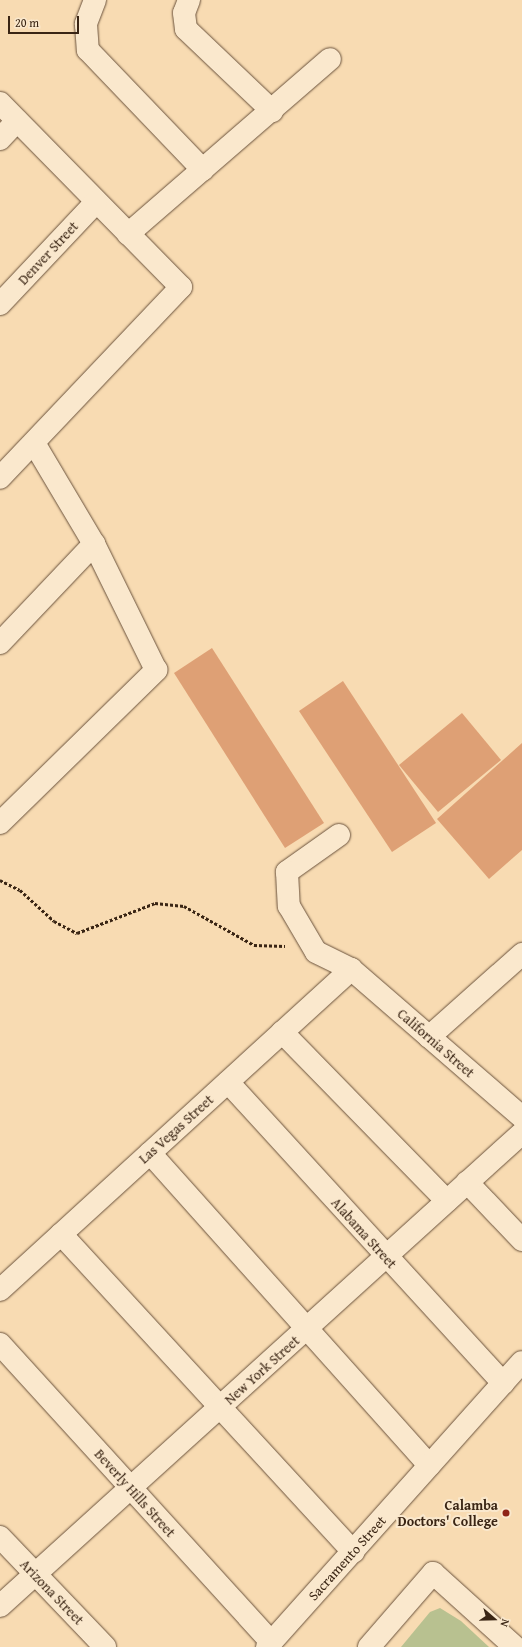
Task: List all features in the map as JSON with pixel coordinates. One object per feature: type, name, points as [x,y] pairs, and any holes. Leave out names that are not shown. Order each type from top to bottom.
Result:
[{"type":"street","points":[[95,0],[86,24],[88,50],[203,170]]},
{"type":"street","points":[[189,0],[184,13],[186,29],[272,112]]},
{"type":"street","points":[[128,234],[272,112],[330,59]]},
{"type":"street","points":[[0,103],[181,287],[34,443],[5,464]]},
{"type":"street","points":[[0,139],[17,121]]},
{"type":"street","name":"Denver Street","points":[[0,304],[96,202]]},
{"type":"street","points":[[0,823],[156,670],[94,544],[34,443]]},
{"type":"street","points":[[0,643],[94,544]]},
{"type":"street","points":[[316,952],[289,906],[287,872],[339,835]]},
{"type":"street","name":"California Street","points":[[316,952],[351,969],[522,1116]]},
{"type":"street","points":[[429,1037],[522,954]]},
{"type":"street","name":"Las Vegas Street","points":[[0,1290],[351,969]]},
{"type":"street","points":[[282,1032],[447,1201]]},
{"type":"street","name":"Alabama Street","points":[[228,1082],[385,1257],[503,1383]]},
{"type":"street","name":"New York Street","points":[[0,1606],[131,1489],[522,1133]]},
{"type":"street","points":[[150,1153],[429,1465]]},
{"type":"street","points":[[467,1182],[522,1240]]},
{"type":"street","points":[[61,1234],[219,1408],[353,1552]]},
{"type":"street","name":"Beverly Hills Street","points":[[0,1344],[269,1645]]},
{"type":"street","name":"Sacramento Street","points":[[269,1645],[522,1362]]},
{"type":"street","name":"Arizona Street","points":[[0,1537],[104,1647]]},
{"type":"street","points":[[369,1647],[433,1573],[515,1647]]},
{"type":"path","points":[[0,880],[20,890],[54,921],[77,933],[155,903],[184,906],[254,945],[300,946],[316,952]]},
{"type":"green space","points":[[440,1608],[461,1621],[489,1647],[401,1647],[430,1612]]},
{"type":"building","points":[[212,648],[324,823],[285,848],[174,673]]},
{"type":"building","points":[[343,681],[436,823],[392,852],[299,711]]},
{"type":"building","points":[[462,713],[501,760],[438,812],[399,765]]},
{"type":"building","points":[[522,743],[522,850],[489,879],[437,819]]},
{"type":"place","name":"Calamba Doctors' College","points":[[506,1513]]}]
